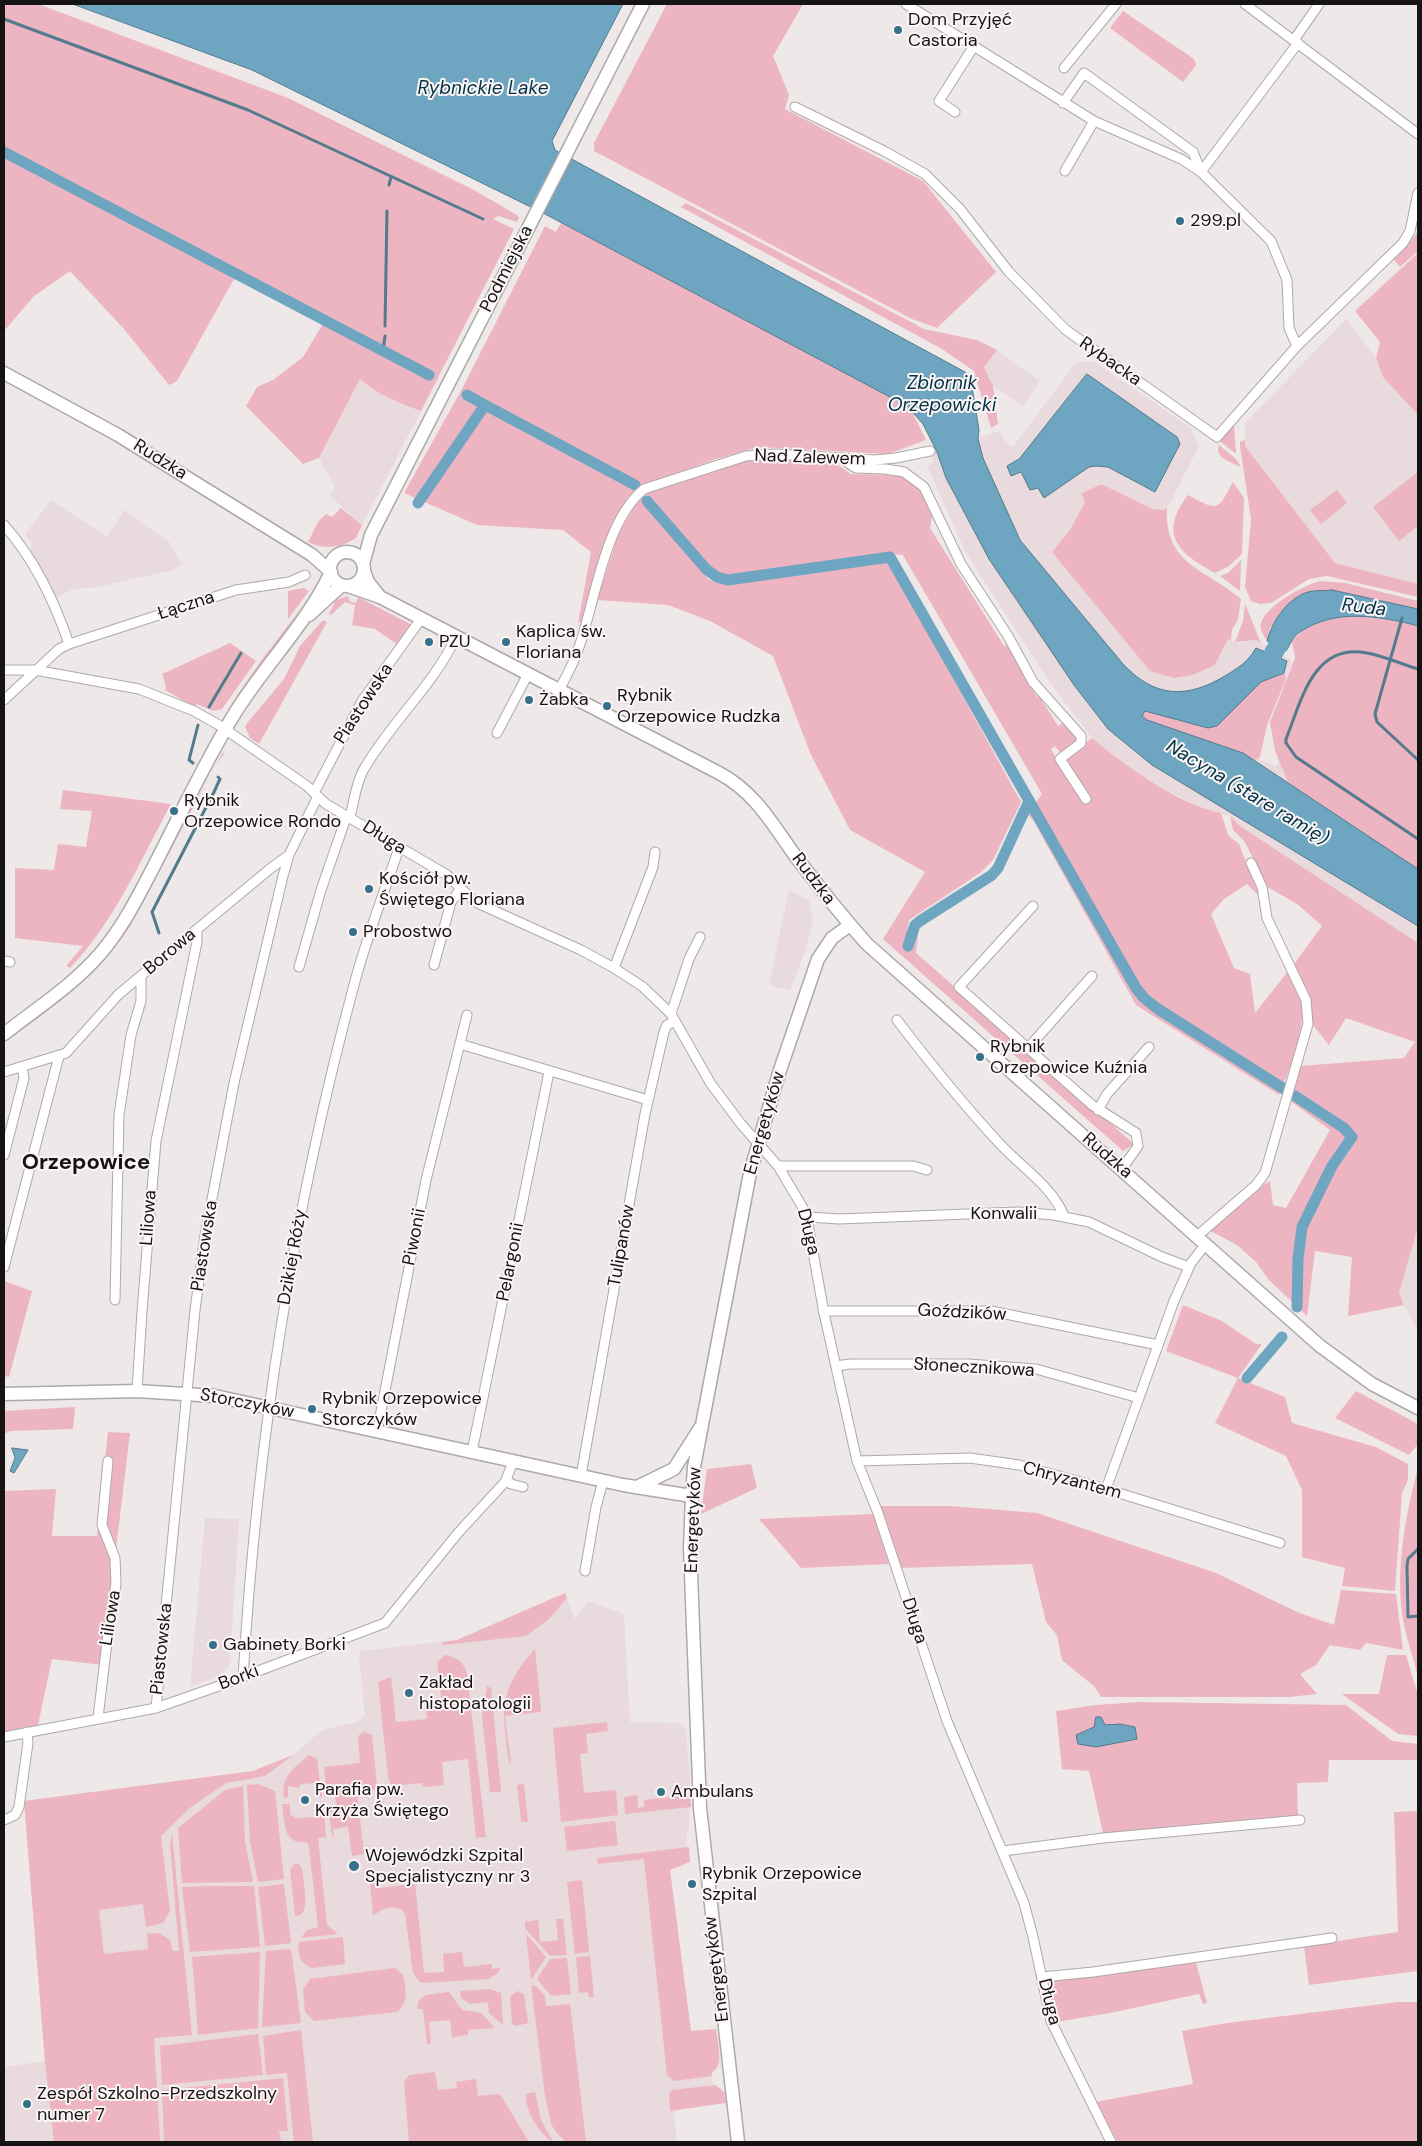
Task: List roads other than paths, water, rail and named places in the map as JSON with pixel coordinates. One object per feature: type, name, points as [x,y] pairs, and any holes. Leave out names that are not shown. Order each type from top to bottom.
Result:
[{"type":"street","name":"Podmiejska","points":[[363,567],[370,535],[643,4]]},
{"type":"street","points":[[906,4],[1094,121],[1173,155],[1201,172],[1270,241],[1287,280],[1288,328],[1296,346]]},
{"type":"street","points":[[1064,68],[1116,4]]},
{"type":"street","points":[[1245,4],[1418,132]]},
{"type":"street","points":[[1201,172],[1296,42],[1319,4]]},
{"type":"street","points":[[955,112],[939,101],[974,46]]},
{"type":"street","points":[[1063,103],[1084,73],[1193,152],[1201,172]]},
{"type":"street","name":"Rybacka","points":[[795,107],[884,151],[925,174],[956,204],[1009,272],[1066,330],[1217,437],[1296,346],[1394,254],[1410,233],[1418,228]]},
{"type":"street","points":[[1065,171],[1094,121]]},
{"type":"street","name":"Rybacka","points":[[1410,233],[1418,193]]},
{"type":"street","name":"Rudzka","points":[[4,373],[118,435],[312,555],[330,572]]},
{"type":"street","name":"Nad Zalewem","points":[[559,690],[578,649],[615,532],[624,514],[640,493],[649,487],[746,456],[775,454],[840,458],[896,458],[930,451]]},
{"type":"street","points":[[840,458],[854,468],[904,472],[917,480],[928,492],[961,564],[1008,636],[1033,682],[1081,736],[1081,743],[1060,759],[1086,799]]},
{"type":"street","points":[[4,525],[38,570],[54,603],[69,644]]},
{"type":"street","name":"Podmiejska","points":[[342,554],[370,535]]},
{"type":"street","points":[[4,1034],[68,986],[109,942],[139,893],[226,730],[261,674],[304,619],[330,572],[331,564],[342,554]]},
{"type":"street","points":[[312,555],[357,555],[380,597]]},
{"type":"street","points":[[304,619],[345,586],[360,580],[363,567]]},
{"type":"street","points":[[330,572],[335,581],[345,586]]},
{"type":"street","name":"Łączna","points":[[4,700],[59,649],[69,644],[236,590],[289,582],[305,575]]},
{"type":"street","name":"Rudzka","points":[[345,586],[380,597],[724,776],[743,788],[763,810],[819,887],[850,925],[893,968],[1344,1366],[1388,1394],[1418,1408]]},
{"type":"street","name":"Piastowska","points":[[156,1708],[187,1393],[205,1236],[234,1083],[289,856],[316,795],[362,701],[421,619]]},
{"type":"street","points":[[298,967],[320,890],[349,816],[363,771],[389,730],[436,673],[456,637]]},
{"type":"street","name":"Długa","points":[[4,670],[35,670],[149,691],[194,711],[226,730],[316,795],[399,848],[447,875],[460,890],[475,902],[581,950],[614,968],[643,988],[673,1017],[711,1084],[778,1166],[808,1217],[823,1311],[858,1461],[878,1513],[947,1721],[1024,1903],[1042,1977],[1050,2021],[1111,2142]]},
{"type":"street","points":[[497,733],[528,674]]},
{"type":"street","name":"Dzikiej Róży","points":[[243,1677],[256,1512],[290,1266],[317,1130],[354,983],[399,848]]},
{"type":"street","points":[[614,968],[653,867],[655,852]]},
{"type":"street","name":"Borowa","points":[[4,1072],[59,1056],[72,1048],[119,994],[271,868],[289,856]]},
{"type":"street","points":[[1106,1489],[1158,1345],[1201,1241],[1256,1186],[1265,1173],[1308,1024],[1306,1000],[1265,913],[1262,887],[1251,862]]},
{"type":"street","points":[[434,965],[451,902],[460,890]]},
{"type":"street","points":[[1033,906],[960,987],[1098,1110],[1138,1136],[1136,1150],[1122,1169]]},
{"type":"street","name":"Energetyków","points":[[738,2142],[700,1805],[690,1548],[694,1467],[744,1202],[758,1142],[818,959],[832,938],[850,925]]},
{"type":"street","name":"Liliowa","points":[[137,1391],[156,1141],[197,942],[196,930]]},
{"type":"street","name":"Tulipanów","points":[[580,1476],[648,1100],[665,1028],[673,1017],[689,958],[700,937]]},
{"type":"street","points":[[115,1300],[119,1115],[132,1035],[141,1000],[141,976]]},
{"type":"street","points":[[1028,1048],[1092,976]]},
{"type":"street","name":"Piwonii","points":[[377,1432],[426,1180],[467,1015]]},
{"type":"street","points":[[897,1020],[951,1088],[1000,1144],[1058,1202],[1064,1216]]},
{"type":"street","points":[[460,1044],[648,1100]]},
{"type":"street","points":[[1098,1110],[1107,1094],[1149,1047]]},
{"type":"street","points":[[4,1267],[59,1056]]},
{"type":"street","points":[[4,1155],[24,1078],[22,1067]]},
{"type":"street","name":"Pelargonii","points":[[472,1452],[549,1072]]},
{"type":"street","points":[[778,1166],[913,1166],[927,1170]]},
{"type":"street","name":"Konwalii","points":[[808,1217],[839,1218],[1019,1212],[1064,1216],[1089,1222],[1154,1254],[1189,1267]]},
{"type":"street","name":"Goździków","points":[[823,1311],[991,1311],[1158,1345]]},
{"type":"street","name":"Słonecznikowa","points":[[836,1366],[850,1364],[968,1364],[1036,1369],[1139,1398]]},
{"type":"street","name":"Storczyków","points":[[4,1394],[137,1391],[187,1393],[270,1408],[603,1481],[692,1496]]},
{"type":"street","points":[[637,1487],[674,1469],[703,1424]]},
{"type":"street","name":"Chryzantem","points":[[858,1461],[970,1458],[1019,1465],[1106,1489],[1280,1543]]},
{"type":"street","name":"Liliowa","points":[[98,1718],[116,1584],[115,1558],[102,1525],[108,1462]]},
{"type":"street","name":"Borki","points":[[4,1737],[156,1708],[243,1677],[385,1622],[458,1533],[507,1480],[513,1462]]},
{"type":"street","points":[[507,1480],[511,1484],[523,1487]]},
{"type":"street","points":[[585,1571],[596,1507],[603,1481]]},
{"type":"street","points":[[4,1820],[13,1816],[20,1807],[28,1743],[27,1732]]},
{"type":"street","points":[[1003,1851],[1103,1838],[1300,1820]]},
{"type":"street","points":[[1042,1977],[1093,1972],[1332,1938]]},
{"type":"water","points":[[73,4],[623,4],[552,141],[555,150],[965,372],[972,387],[979,430],[978,439],[983,458],[1020,540],[1123,664],[1135,675],[1159,689],[1184,691],[1197,689],[1225,676],[1246,661],[1256,648],[1287,661],[1284,673],[1261,682],[1217,726],[1208,728],[1145,711],[1142,716],[1147,720],[1243,753],[1418,869],[1418,926],[1152,765],[1108,729],[1074,685],[989,559],[946,478],[937,452],[923,424],[907,406],[545,214],[252,70]]},
{"type":"water","points":[[1087,374],[1177,437],[1180,444],[1155,492],[1108,467],[1089,467],[1044,498],[1038,488],[1030,490],[1021,472],[1011,476],[1007,466],[1019,459]]},
{"type":"water","points":[[1332,590],[1418,609],[1418,626],[1373,617],[1343,617],[1314,624],[1298,633],[1286,651],[1267,641],[1277,618],[1294,599],[1308,592]]},
{"type":"water","points":[[12,1448],[28,1450],[14,1473],[10,1471],[15,1458]]},
{"type":"water","points":[[1096,1717],[1101,1717],[1105,1725],[1120,1724],[1135,1727],[1137,1739],[1096,1747],[1078,1744],[1076,1735],[1094,1727]]},
{"type":"waterway","points":[[4,19],[248,110],[483,219]]},
{"type":"waterway","points":[[4,152],[429,375]]},
{"type":"waterway","points":[[389,185],[391,177]]},
{"type":"waterway","points":[[385,326],[387,211]]},
{"type":"waterway","points":[[383,351],[385,336]]},
{"type":"waterway","points":[[467,395],[485,405]]},
{"type":"waterway","points":[[418,503],[485,405],[635,485]]},
{"type":"waterway","points":[[647,501],[707,570],[717,577],[728,580],[890,557],[1136,988],[1144,998],[1158,1009],[1284,1089]]},
{"type":"waterway","points":[[1402,618],[1375,714],[1377,722],[1418,760]]},
{"type":"waterway","name":"Ruda","points":[[1273,654],[1290,625]]},
{"type":"waterway","points":[[1418,669],[1367,653],[1349,652],[1334,657],[1322,666],[1312,678],[1297,708],[1286,739],[1286,743],[1296,757],[1418,839]]},
{"type":"waterway","points":[[209,707],[241,653]]},
{"type":"waterway","points":[[193,763],[189,760],[198,725]]},
{"type":"waterway","points":[[159,933],[152,912],[214,792],[220,779],[218,777]]},
{"type":"waterway","points":[[908,946],[915,925],[992,875],[998,868],[1029,801]]},
{"type":"waterway","points":[[1295,1096],[1344,1128],[1352,1137],[1332,1166],[1302,1227],[1298,1259],[1297,1307]]},
{"type":"waterway","points":[[1247,1378],[1282,1337]]},
{"type":"waterway","points":[[1418,1549],[1408,1559],[1407,1566],[1408,1617],[1418,1616]]},
{"type":"place","name":"Dom Przyjęć Castoria","points":[[898,30]]},
{"type":"place","name":"299.pl","points":[[1180,221]]},
{"type":"place","name":"PZU","points":[[429,642]]},
{"type":"place","name":"Kaplica św. Floriana","points":[[506,642]]},
{"type":"place","name":"Żabka","points":[[529,700]]},
{"type":"place","name":"Rybnik Orzepowice Rudzka","points":[[607,706]]},
{"type":"place","name":"Rybnik Orzepowice Rondo","points":[[174,811]]},
{"type":"place","name":"Kościół pw. Świętego Floriana","points":[[369,889]]},
{"type":"place","name":"Probostwo","points":[[353,932]]},
{"type":"place","name":"Rybnik Orzepowice Kuźnia","points":[[980,1057]]},
{"type":"place","name":"Rybnik Orzepowice Storczyków","points":[[312,1409]]},
{"type":"place","name":"Gabinety Borki","points":[[213,1645]]},
{"type":"place","name":"Zakład histopatologii","points":[[409,1693]]},
{"type":"place","name":"Ambulans","points":[[661,1792]]},
{"type":"place","name":"Parafia pw. Krzyża Świętego","points":[[305,1800]]},
{"type":"place","name":"Wojewódzki Szpital Specjalistyczny nr 3","points":[[354,1866]]},
{"type":"place","name":"Rybnik Orzepowice Szpital","points":[[692,1884]]},
{"type":"place","name":"Zespół Szkolno-Przedszkolny numer 7","points":[[27,2104]]},
{"type":"district","name":"Orzepowice","points":[[86,1163]]},
{"type":"water label","name":"Rybnickie Lake","points":[[483,89]]},
{"type":"water label","name":"Zbiornik Orzepowicki","points":[[942,395]]},
{"type":"water label","name":"Nacyna (stare ramię)","points":[[1247,793]]}]
